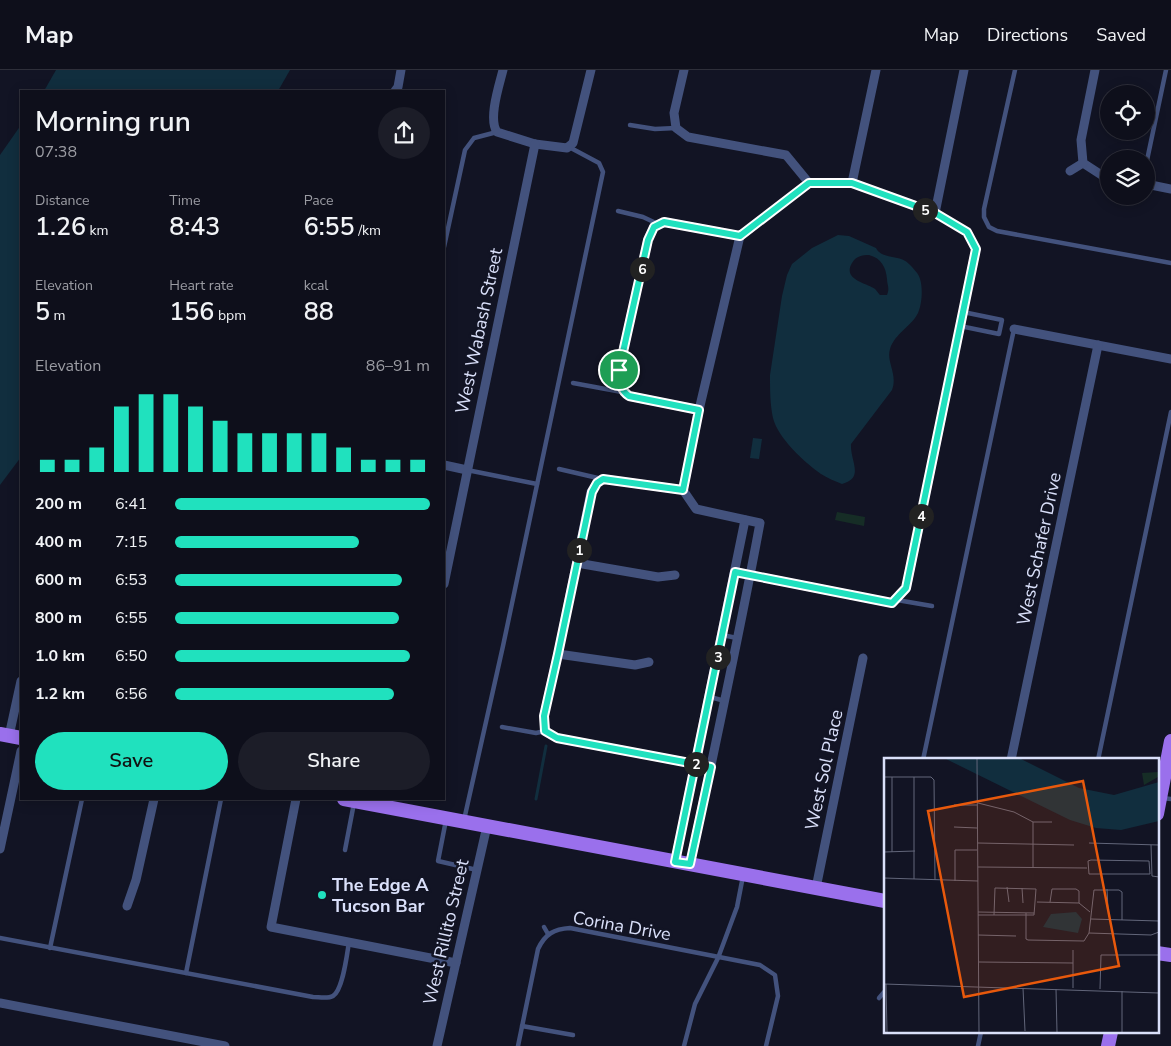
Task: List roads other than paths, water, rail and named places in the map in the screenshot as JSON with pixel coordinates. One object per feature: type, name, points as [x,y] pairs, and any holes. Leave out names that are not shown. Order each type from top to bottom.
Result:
[{"type":"main road","points":[[1158,812],[1166,798],[1171,741]]},
{"type":"main road","points":[[349,800],[399,804],[464,822],[884,901]]},
{"type":"main road","points":[[1158,953],[1171,955]]},
{"type":"street","points":[[396,90],[401,70]]},
{"type":"street","points":[[503,70],[493,114],[493,127],[497,132],[535,144],[568,147],[573,143],[591,70]]},
{"type":"street","points":[[684,70],[674,113],[676,128],[688,137],[786,155],[809,183]]},
{"type":"street","points":[[852,183],[876,70]]},
{"type":"street","points":[[935,213],[964,70]]},
{"type":"street","points":[[1095,70],[1081,140],[1084,163],[1100,174]]},
{"type":"street","name":"West Wabash Street","points":[[445,579],[535,144]]},
{"type":"street","points":[[1070,171],[1084,163]]},
{"type":"street","points":[[690,864],[738,638],[750,574],[760,524],[696,509],[683,490],[699,410],[740,236],[809,183],[852,183],[935,213],[967,232],[976,249],[906,588],[892,603],[750,574],[735,572]]},
{"type":"street","points":[[1155,186],[1171,189]]},
{"type":"street","points":[[699,410],[629,396],[622,392],[620,386],[619,370],[648,240],[654,227],[664,222],[740,236]]},
{"type":"street","points":[[1014,329],[1171,359]]},
{"type":"street","name":"West Schafer Drive","points":[[1011,758],[1098,345]]},
{"type":"street","points":[[445,465],[467,470]]},
{"type":"street","points":[[683,490],[603,479],[597,483],[592,492],[544,716],[545,731],[557,738],[711,767]]},
{"type":"street","points":[[675,862],[746,520]]},
{"type":"street","points":[[577,563],[658,577],[675,575]]},
{"type":"street","points":[[558,654],[635,665],[649,662]]},
{"type":"street","name":"West Sol Place","points":[[816,888],[863,658]]},
{"type":"street","points":[[10,736],[20,686]]},
{"type":"street","points":[[0,849],[20,756]]},
{"type":"street","points":[[127,906],[136,880],[154,800]]},
{"type":"street","points":[[296,800],[271,927],[456,963]]},
{"type":"street","name":"West Rillito Street","points":[[437,1046],[487,826]]},
{"type":"street","points":[[0,1003],[225,1046]]},
{"type":"lane","points":[[1015,70],[984,209],[984,217],[989,228],[1171,263]]},
{"type":"lane","points":[[1149,150],[1166,70]]},
{"type":"lane","points":[[630,125],[655,129],[676,128]]},
{"type":"lane","points":[[445,242],[465,150],[474,138],[497,132]]},
{"type":"lane","points":[[464,822],[603,172],[599,163],[568,147]]},
{"type":"lane","points":[[618,211],[643,217],[658,224]]},
{"type":"lane","points":[[960,326],[1000,334],[1002,320],[963,312]]},
{"type":"lane","points":[[923,758],[1014,329]]},
{"type":"lane","points":[[573,383],[622,392]]},
{"type":"lane","points":[[1098,758],[1171,412]]},
{"type":"lane","points":[[559,469],[603,479]]},
{"type":"lane","points":[[467,470],[537,484]]},
{"type":"lane","points":[[895,599],[932,606]]},
{"type":"lane","points":[[722,635],[738,638]]},
{"type":"lane","points":[[710,697],[725,701]]},
{"type":"lane","points":[[502,727],[536,733],[545,731]]},
{"type":"lane","points":[[50,948],[82,800]]},
{"type":"lane","points":[[186,973],[221,800]]},
{"type":"lane","points":[[345,850],[349,800]]},
{"type":"lane","points":[[446,818],[438,861],[477,870]]},
{"type":"lane","points":[[684,1046],[695,1004],[718,958],[737,907],[743,875]]},
{"type":"lane","points":[[544,927],[548,934]]},
{"type":"lane","name":"Corina Drive","points":[[518,1046],[541,942],[548,934],[556,930],[570,928],[760,965],[775,974],[778,996],[766,1046]]},
{"type":"lane","points":[[0,938],[313,997],[334,996],[340,988],[349,942]]},
{"type":"lane","points":[[879,998],[884,992]]},
{"type":"lane","points":[[522,1026],[573,1035]]},
{"type":"water","points":[[56,70],[290,70],[279,90],[45,90]]},
{"type":"water","points":[[20,126],[20,458],[0,485],[0,155]]},
{"type":"water","points":[[838,235],[849,236],[876,248],[882,254],[905,261],[918,275],[922,287],[918,313],[892,343],[890,349],[889,359],[894,379],[892,390],[851,444],[855,473],[853,478],[842,484],[821,474],[792,449],[776,426],[771,407],[770,375],[787,275],[792,264],[812,248]],"holes":[[[859,256],[873,256],[880,261],[885,271],[888,288],[887,295],[880,295],[875,289],[857,280],[850,273],[852,263]]]},
{"type":"water","points":[[753,438],[762,439],[759,459],[750,458]]},
{"type":"waterway","points":[[536,799],[546,746]]},
{"type":"place","name":"The Edge A Tucson Bar","points":[[322,895]]}]
